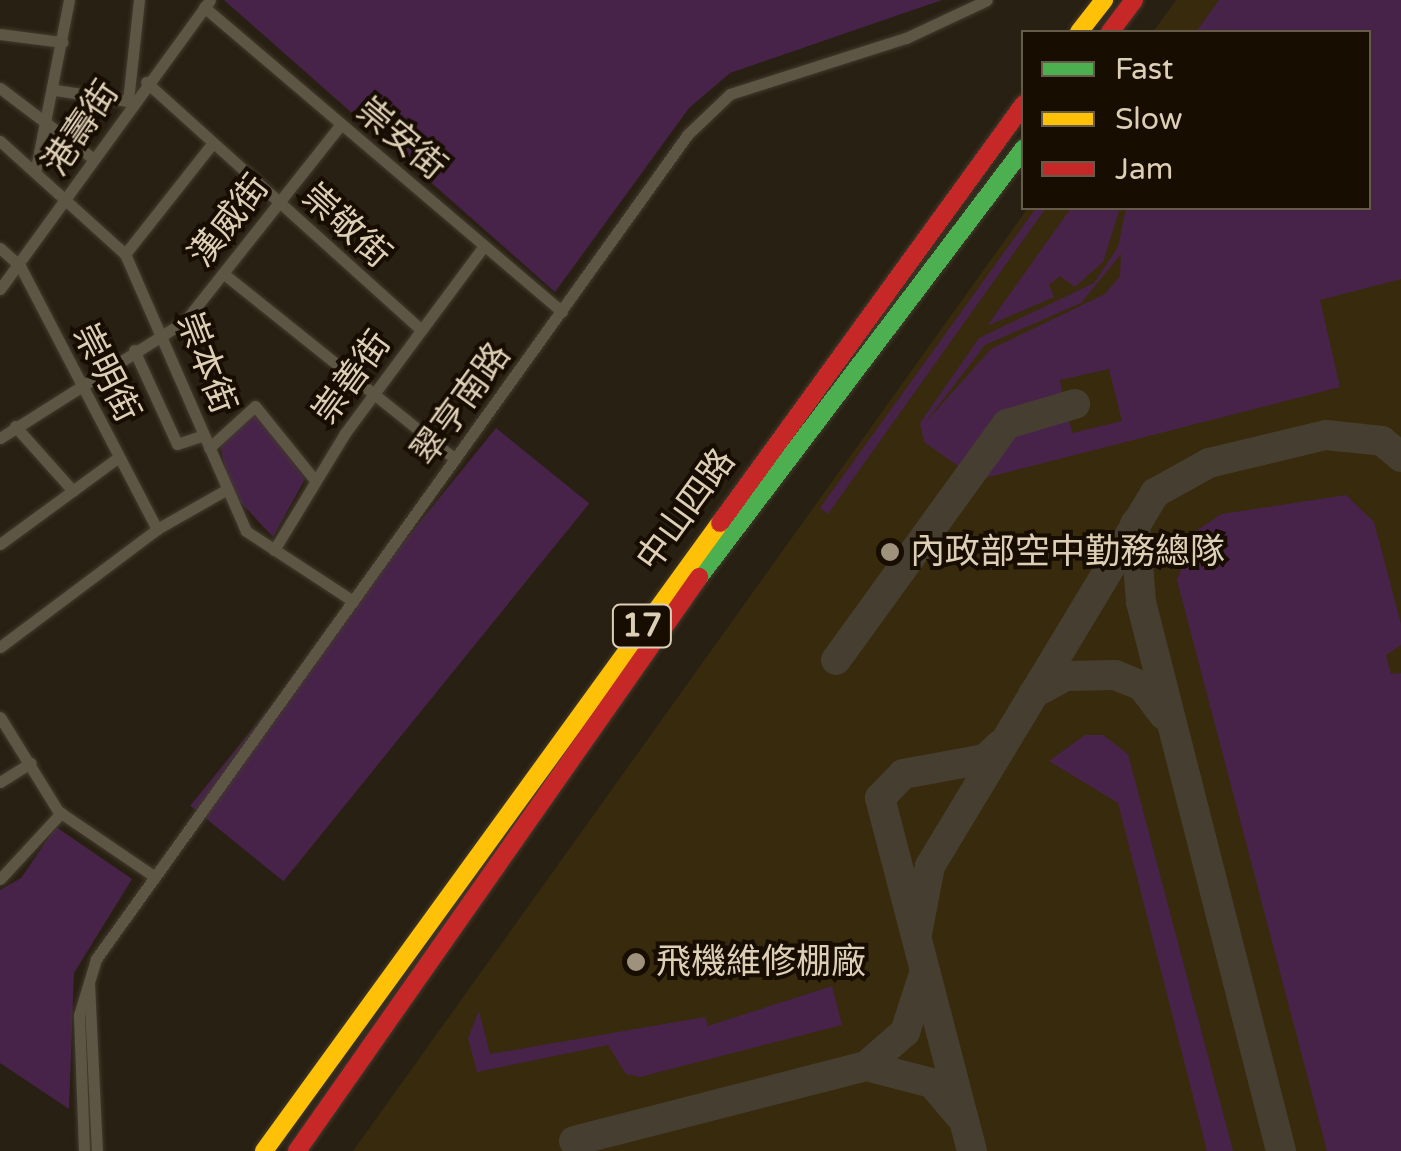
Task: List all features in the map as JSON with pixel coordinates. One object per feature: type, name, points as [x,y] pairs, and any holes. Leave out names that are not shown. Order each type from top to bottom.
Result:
[{"type":"main road","points":[[1081,30],[1104,0]]},
{"type":"main road","points":[[1112,30],[1134,0]]},
{"type":"main road","name":"中山四路","points":[[264,1151],[1021,108]]},
{"type":"main road","name":"中山四路","points":[[298,1151],[680,602],[1021,152]]},
{"type":"street","points":[[36,168],[50,126],[69,0]]},
{"type":"street","points":[[55,90],[128,101],[139,0]]},
{"type":"street","name":"翠亨南路","points":[[84,1151],[78,1036],[88,978],[155,877],[688,134],[730,94],[906,38],[987,0]]},
{"type":"street","name":"港壽街","points":[[0,289],[20,266],[128,101],[207,4]]},
{"type":"street","name":"崇安街","points":[[207,4],[562,312]]},
{"type":"street","points":[[0,34],[62,42]]},
{"type":"street","name":"崇敬街","points":[[146,82],[420,330]]},
{"type":"street","points":[[0,88],[91,156]]},
{"type":"street","name":"漢威街","points":[[0,438],[80,383],[166,335],[224,274],[341,124]]},
{"type":"street","name":"崇本街","points":[[0,141],[68,195],[125,254],[166,335],[224,491],[246,531],[353,601]]},
{"type":"street","points":[[125,254],[212,144]]},
{"type":"street","name":"崇善街","points":[[274,550],[314,478],[484,246]]},
{"type":"street","name":"崇明街","points":[[0,248],[20,266],[158,529]]},
{"type":"street","points":[[224,274],[370,399],[455,459]]},
{"type":"street","points":[[134,350],[177,444],[206,442],[255,406],[314,478]]},
{"type":"street","points":[[15,426],[73,491]]},
{"type":"street","points":[[0,544],[119,457]]},
{"type":"street","points":[[1,644],[158,529],[224,491]]},
{"type":"street","points":[[0,717],[60,813],[155,877]]},
{"type":"street","points":[[0,782],[31,763]]},
{"type":"street","points":[[0,879],[60,813]]},
{"type":"street","points":[[88,978],[97,1151]]},
{"type":"shaded area","points":[[224,0],[942,0],[730,73],[689,108],[555,292]]},
{"type":"shaded area","points":[[1176,0],[1401,0],[1401,1151],[353,1151],[1027,210],[1371,210],[1371,30],[1154,30]]},
{"type":"shaded area","points":[[1219,0],[1401,0],[1401,279],[1320,300],[1340,387],[977,480],[1014,430],[1068,414],[1072,433],[1122,421],[1109,369],[1060,380],[1063,398],[1004,416],[964,470],[924,442],[920,423],[979,338],[1094,283],[1118,247],[1126,210],[1371,210],[1371,30],[1197,30]],"holes":[[[1121,254],[1120,276],[1105,294],[991,349],[925,423],[985,345],[1081,303]]]},
{"type":"shaded area","points":[[1035,210],[1045,210],[828,514],[820,508]]},
{"type":"shaded area","points":[[1070,210],[1119,210],[1103,262],[1075,287],[1060,276],[1049,285],[1054,297],[987,326]]},
{"type":"shaded area","points":[[255,413],[305,479],[273,537],[230,491],[220,445]]},
{"type":"shaded area","points":[[496,428],[589,504],[283,881],[190,806]]},
{"type":"shaded area","points":[[1346,495],[1374,522],[1401,624],[1401,645],[1386,655],[1391,674],[1401,673],[1401,1151],[1327,1151],[1177,580],[1197,530],[1222,514]]},
{"type":"shaded area","points":[[1085,735],[1103,735],[1128,754],[1233,1151],[1207,1151],[1118,803],[1049,761]]},
{"type":"shaded area","points":[[56,827],[132,879],[74,973],[69,1109],[0,1063],[0,890],[21,878]]},
{"type":"shaded area","points":[[832,986],[842,1025],[640,1077],[626,1074],[608,1045],[477,1072],[468,1038],[479,1011],[490,1054],[705,1017],[708,1026]]},
{"type":"taxiway","points":[[836,660],[1007,424],[1075,404]]},
{"type":"taxiway","points":[[917,934],[930,866],[1155,493],[1209,463],[1326,435],[1382,441],[1401,457]]},
{"type":"taxiway","points":[[1135,524],[1141,602],[1281,1151]]},
{"type":"taxiway","points":[[1033,694],[1066,676],[1115,675],[1142,686],[1164,715]]},
{"type":"taxiway","points":[[972,1151],[880,798],[903,774],[985,759],[1000,745]]},
{"type":"taxiway","points":[[574,1141],[866,1066],[905,1032],[924,974]]},
{"type":"taxiway","points":[[866,1066],[932,1083],[960,1116]]},
{"type":"traffic: fast","points":[[699,577],[1021,152]]},
{"type":"traffic: slow","points":[[1081,30],[1104,0]]},
{"type":"traffic: slow","points":[[264,1151],[720,523]]},
{"type":"traffic: jam","points":[[1112,30],[1134,0]]},
{"type":"traffic: jam","points":[[720,523],[1021,108]]},
{"type":"traffic: jam","points":[[297,1151],[699,577]]},
{"type":"place","name":"內政部空中勤務總隊","points":[[890,552]]},
{"type":"place","name":"飛機維修棚廠","points":[[636,962]]}]
